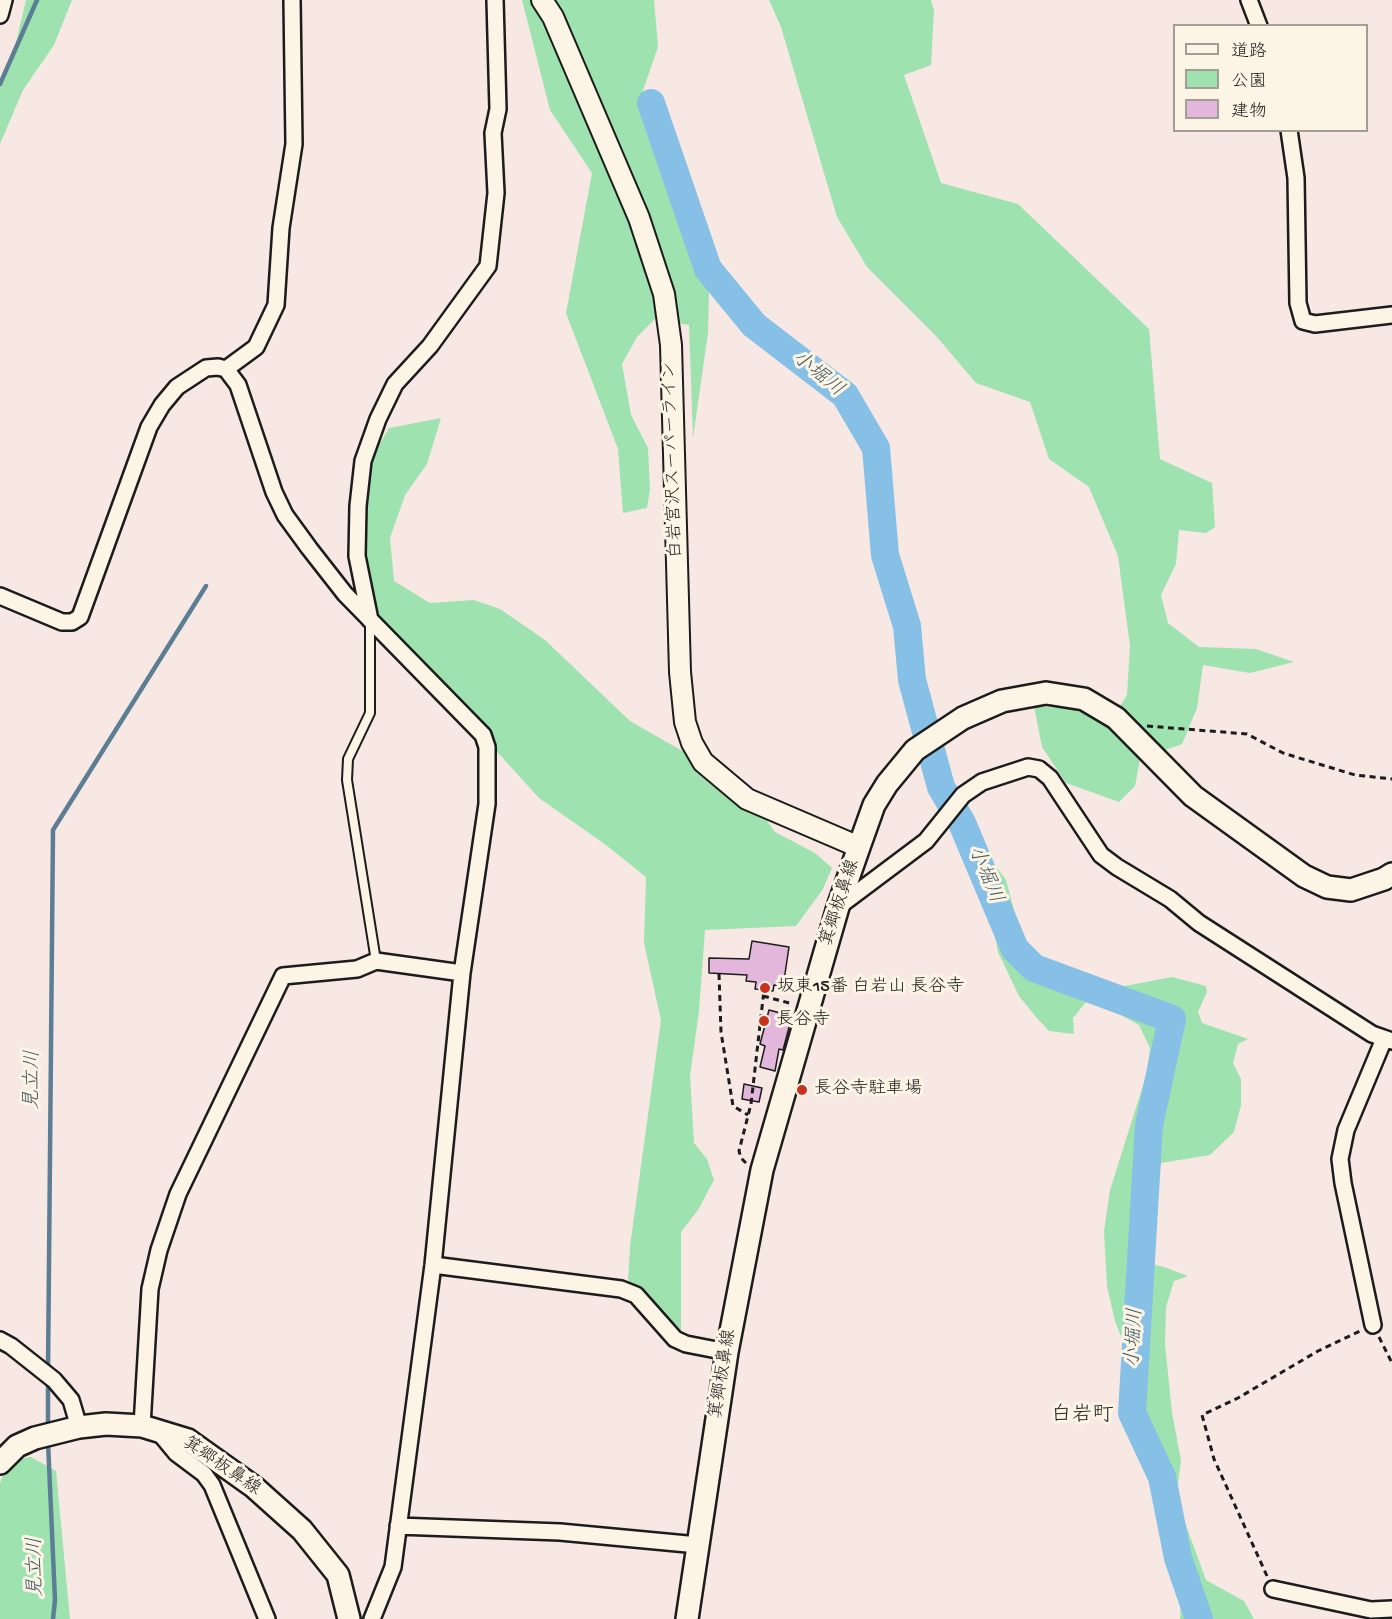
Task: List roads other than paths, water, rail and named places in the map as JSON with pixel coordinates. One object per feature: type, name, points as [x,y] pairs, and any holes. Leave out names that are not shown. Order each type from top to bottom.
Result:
[{"type":"main road","name":"箕郷板鼻線","points":[[687,1619],[727,1352],[762,1170],[838,907],[859,847],[878,798],[915,750],[953,725],[987,707],[1034,694],[1059,693],[1096,704],[1129,730],[1193,796],[1304,876],[1327,887],[1351,890],[1392,874]]},
{"type":"main road","name":"箕郷板鼻線","points":[[0,1463],[17,1446],[35,1438],[79,1427],[106,1424],[149,1428],[188,1440],[254,1487],[302,1530],[338,1575],[349,1619]]},
{"type":"street","points":[[0,15],[4,0]]},
{"type":"street","points":[[0,596],[62,622],[72,622],[80,617],[148,427],[162,405],[191,376],[206,368],[226,369],[256,347],[276,305],[281,228],[294,144],[292,0]]},
{"type":"street","points":[[370,620],[357,556],[358,506],[363,461],[378,419],[395,384],[430,346],[488,266],[496,193],[493,133],[498,109],[495,0]]},
{"type":"street","name":"白岩宮沢スーパーライン","points":[[542,0],[553,17],[639,218],[657,267],[668,310],[671,345],[680,672],[685,722],[692,743],[703,762],[747,799],[859,847]]},
{"type":"street","points":[[1249,0],[1258,24]]},
{"type":"street","points":[[1289,132],[1296,178],[1298,303],[1303,321],[1315,324],[1392,315]]},
{"type":"street","points":[[226,369],[238,385],[274,492],[285,514],[345,594],[483,735],[487,747],[487,804],[462,973],[433,1265],[393,1567],[372,1619]]},
{"type":"street","points":[[838,907],[926,841],[963,795],[982,782],[1028,767],[1039,769],[1050,778],[1101,855],[1170,899],[1199,923],[1388,1040],[1346,1130],[1340,1159],[1373,1325]]},
{"type":"street","points":[[267,1619],[212,1485],[204,1474],[176,1453],[149,1428],[150,1289],[159,1250],[178,1194],[280,981],[286,975],[357,969],[376,961],[462,973]]},
{"type":"street","points":[[433,1265],[621,1289],[636,1295],[675,1339],[686,1344],[727,1352]]},
{"type":"street","points":[[0,1340],[54,1380],[70,1400],[79,1427]]},
{"type":"street","points":[[398,1526],[560,1532],[698,1545]]},
{"type":"street","points":[[1273,1589],[1371,1610],[1392,1609]]},
{"type":"lane","points":[[370,620],[370,713],[348,759],[347,780],[376,961]]},
{"type":"waterway","points":[[0,84],[37,0]]},
{"type":"waterway","name":"小堀川","points":[[651,103],[708,269],[754,325],[845,395],[876,448],[885,555],[907,626],[912,680],[941,787],[962,823],[1015,949],[1034,968],[1172,1019],[1149,1125],[1132,1413],[1162,1477],[1178,1558],[1199,1619]]},
{"type":"waterway","name":"見立川","points":[[48,1371],[53,830],[206,586]]},
{"type":"waterway","name":"見立川","points":[[48,1379],[48,1428]]},
{"type":"waterway","name":"見立川","points":[[48,1442],[55,1600],[53,1619]]},
{"type":"place","name":"坂東15番 白岩山 長谷寺","points":[[765,988]]},
{"type":"place","name":"長谷寺","points":[[764,1021]]},
{"type":"place","name":"長谷寺駐車場","points":[[802,1090]]},
{"type":"district","name":"白岩町","points":[[1082,1417]]}]
